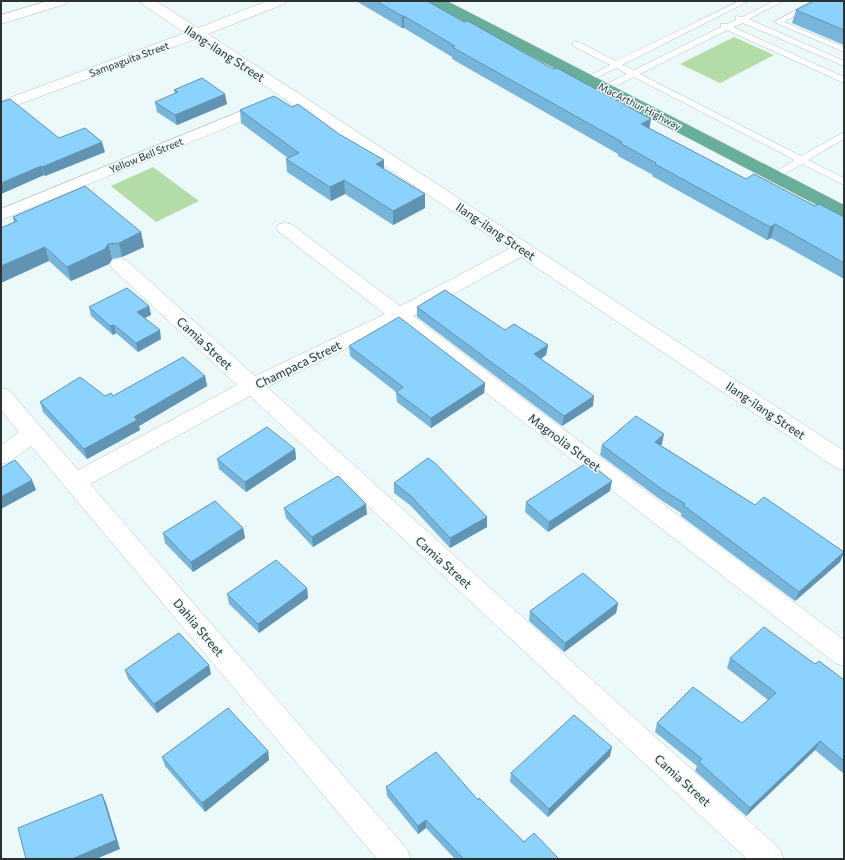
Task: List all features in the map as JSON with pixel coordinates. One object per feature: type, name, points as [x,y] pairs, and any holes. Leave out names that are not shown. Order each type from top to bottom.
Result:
[{"type":"highway","name":"MacArthur Highway","points":[[436,1],[844,212]]},
{"type":"street","points":[[1,20],[61,1]]},
{"type":"street","name":"Ilang-ilang Street","points":[[147,1],[844,462]]},
{"type":"street","name":"Sampaguita Street","points":[[1,106],[196,34],[280,1]]},
{"type":"street","name":"Yellow Bell Street","points":[[1,215],[291,95]]},
{"type":"street","name":"Magnolia Street","points":[[285,228],[844,655]]},
{"type":"street","name":"Champaca Street","points":[[75,482],[252,386],[399,315],[523,249]]},
{"type":"street","name":"Camia Street","points":[[119,264],[769,859]]},
{"type":"street","name":"Dahlia Street","points":[[1,395],[32,434],[75,482],[396,859]]},
{"type":"street","points":[[1,456],[32,434]]},
{"type":"lane","points":[[587,79],[745,1]]},
{"type":"lane","points":[[605,88],[780,1]]},
{"type":"lane","points":[[818,1],[778,22],[844,50]]},
{"type":"lane","points":[[724,12],[844,64]]},
{"type":"lane","points":[[708,19],[844,80]]},
{"type":"lane","points":[[576,44],[844,182]]},
{"type":"lane","points":[[775,176],[844,135]]},
{"type":"green space","points":[[734,37],[774,55],[720,83],[680,64]]},
{"type":"green space","points":[[153,167],[199,201],[156,222],[111,186]]},
{"type":"building","points":[[376,1],[427,1],[464,22],[468,21],[553,69],[557,68],[651,119],[641,124],[746,179],[754,174],[815,206],[819,204],[844,217],[844,263],[775,224],[770,227],[655,164],[656,163],[620,143],[622,142],[452,47],[455,46]]},
{"type":"building","points":[[814,1],[844,1],[844,30],[796,10]]},
{"type":"building","points":[[202,78],[225,94],[175,115],[155,102],[178,92],[174,90]]},
{"type":"building","points":[[274,96],[292,107],[298,104],[339,134],[384,160],[376,164],[425,194],[393,211],[344,180],[330,187],[286,159],[299,153],[240,110]]},
{"type":"building","points":[[10,99],[59,138],[85,128],[102,142],[1,183],[1,102]]},
{"type":"building","points":[[85,186],[141,232],[119,243],[108,244],[105,249],[67,267],[45,247],[1,266],[1,228],[17,221],[13,217]]},
{"type":"building","points":[[127,288],[149,306],[137,312],[160,330],[136,343],[114,325],[110,326],[89,307]]},
{"type":"building","points":[[445,290],[505,330],[514,324],[548,345],[534,354],[594,396],[564,416],[417,307]]},
{"type":"building","points":[[399,317],[485,383],[431,418],[396,392],[403,387],[349,346]]},
{"type":"building","points":[[183,357],[205,376],[134,417],[137,420],[84,449],[40,402],[80,377],[105,396],[111,393],[113,396]]},
{"type":"building","points":[[636,416],[664,434],[655,442],[755,505],[764,497],[844,552],[799,592],[683,505],[685,504],[663,490],[602,445]]},
{"type":"building","points":[[267,427],[295,449],[245,482],[217,459]]},
{"type":"building","points":[[428,458],[435,463],[487,517],[450,538],[411,496],[394,483]]},
{"type":"building","points":[[15,460],[32,480],[1,497],[1,468]]},
{"type":"building","points":[[588,462],[612,481],[549,522],[526,502]]},
{"type":"building","points":[[338,476],[366,504],[312,537],[284,508]]},
{"type":"building","points":[[215,501],[243,528],[191,562],[163,533]]},
{"type":"building","points":[[276,560],[307,588],[258,624],[227,594]]},
{"type":"building","points":[[583,573],[618,603],[565,643],[530,611]]},
{"type":"building","points":[[764,627],[815,664],[819,661],[844,680],[844,761],[820,741],[750,808],[699,762],[702,759],[657,723],[693,687],[742,723],[776,693],[730,658]]},
{"type":"building","points":[[179,633],[209,665],[154,704],[125,670]]},
{"type":"building","points":[[228,708],[268,751],[202,803],[162,757]]},
{"type":"building","points":[[574,715],[612,747],[549,809],[511,773]]},
{"type":"building","points":[[436,752],[478,800],[479,798],[524,842],[534,833],[559,859],[464,859],[426,820],[418,826],[386,787]]},
{"type":"building","points":[[102,794],[116,840],[72,859],[26,859],[18,828]]}]
